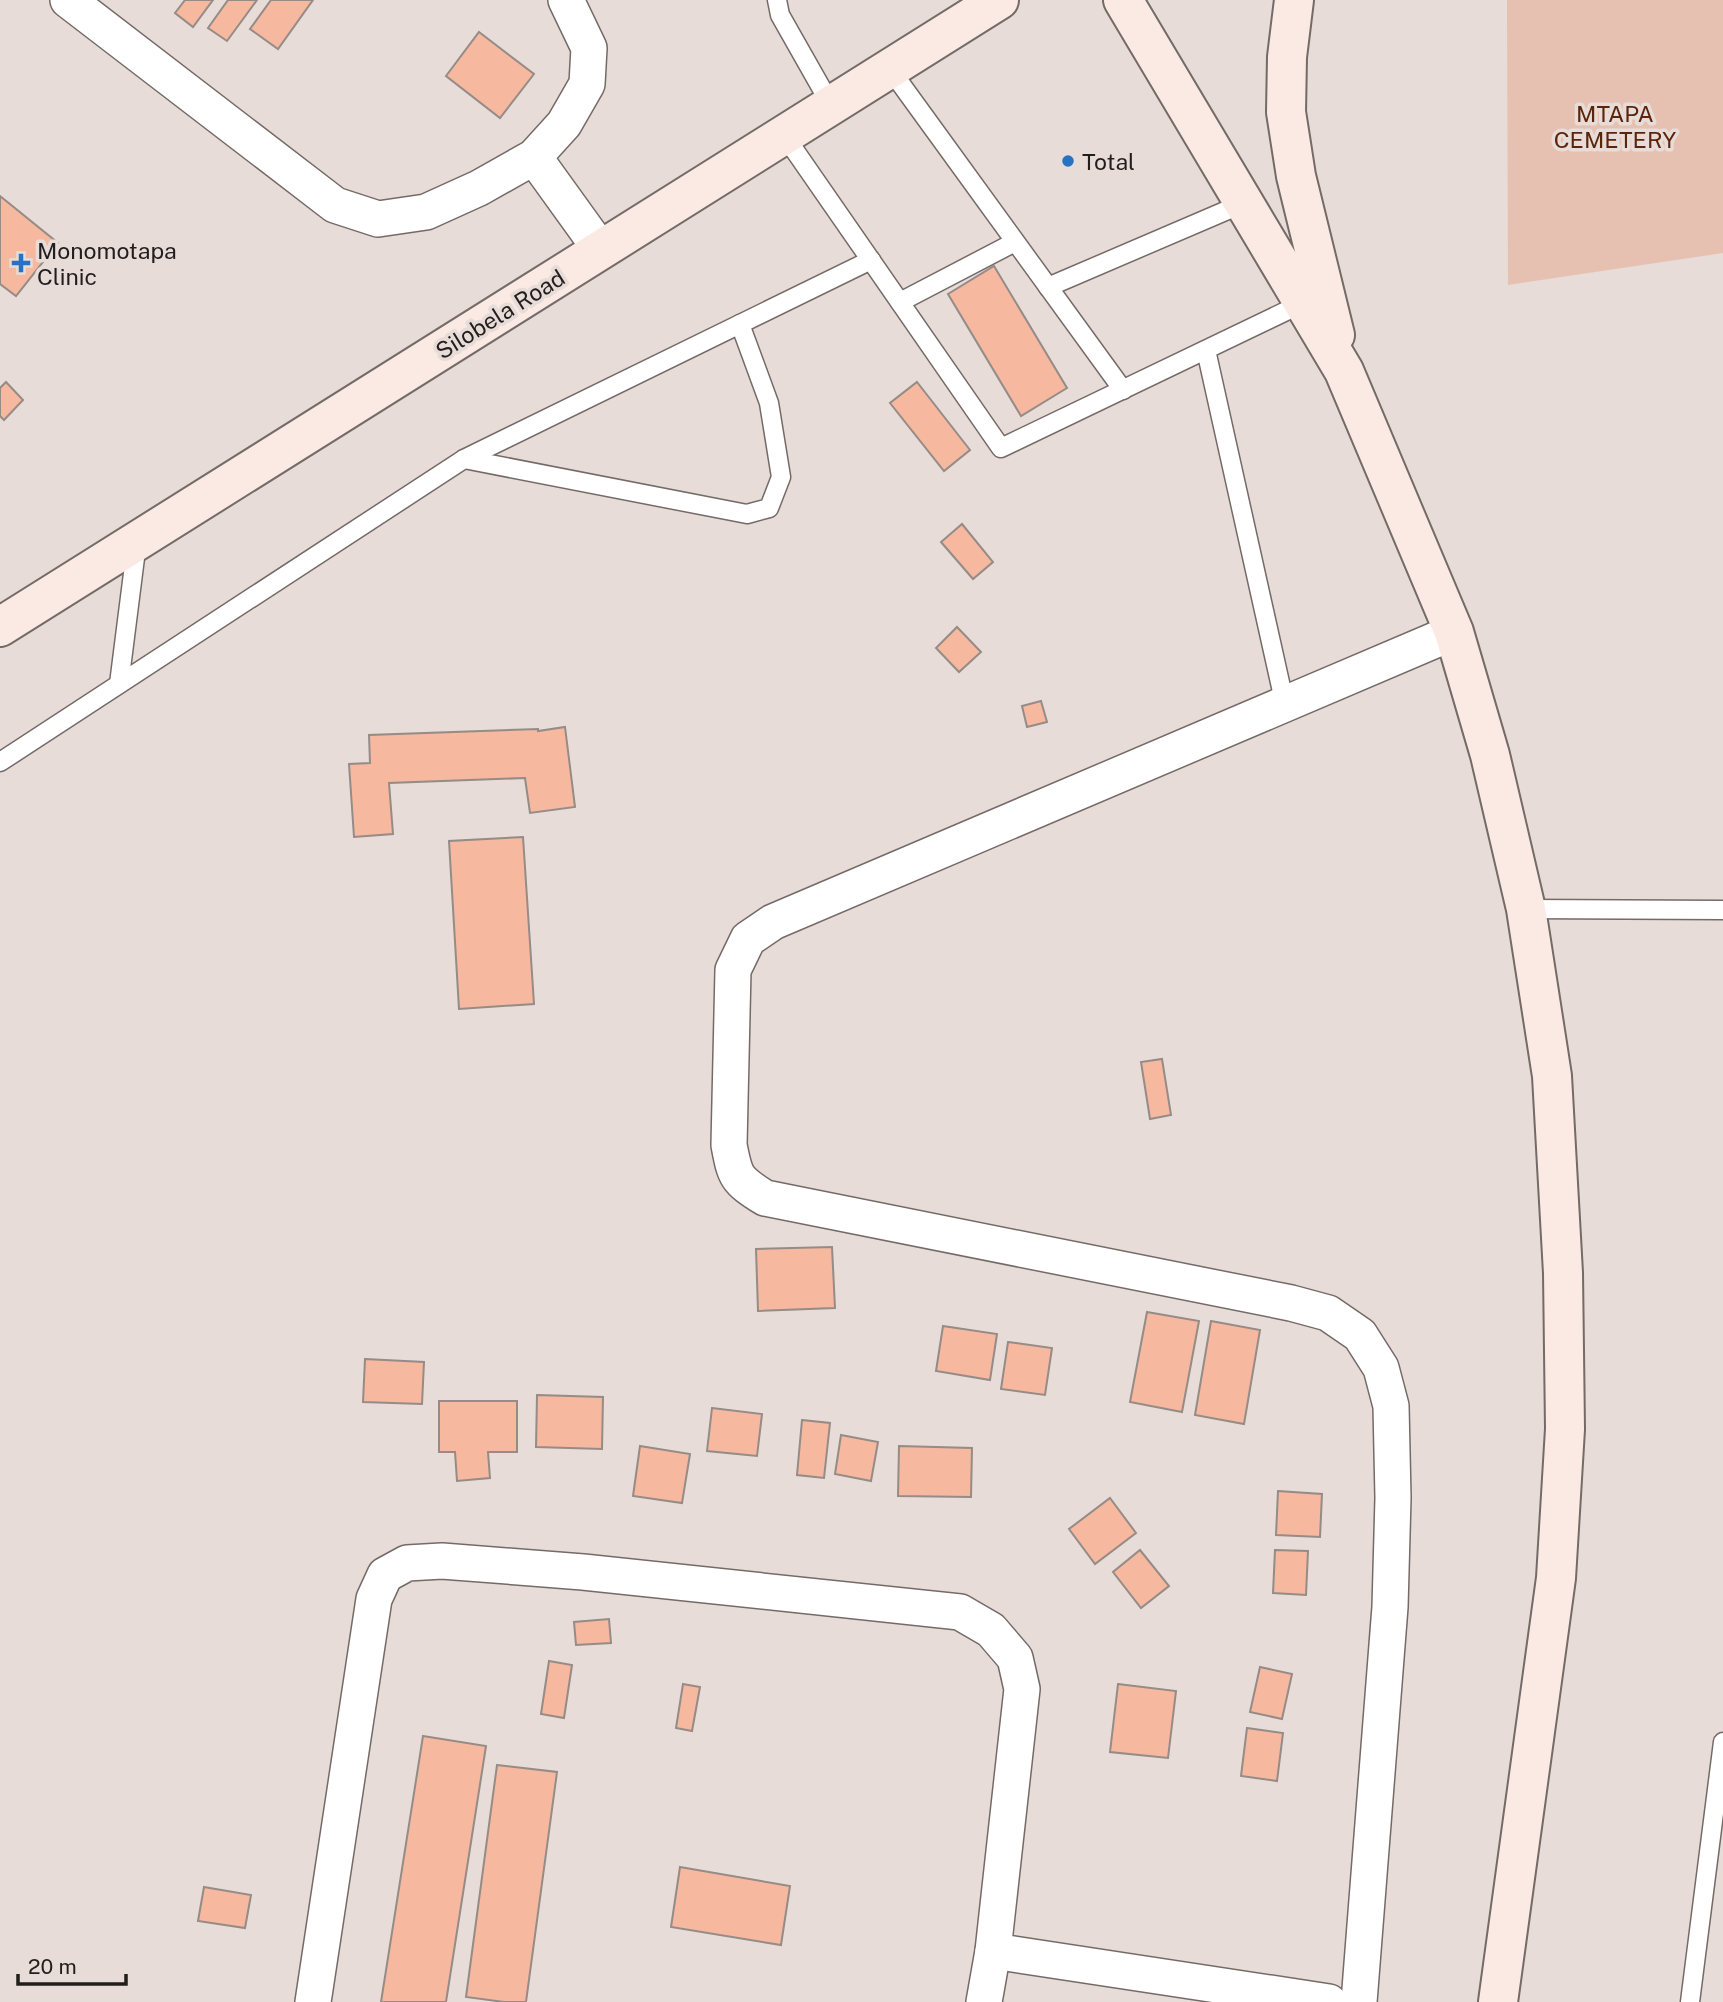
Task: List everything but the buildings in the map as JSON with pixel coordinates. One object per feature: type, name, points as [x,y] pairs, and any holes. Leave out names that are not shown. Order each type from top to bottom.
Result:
[{"type":"main road","name":"Silobela Road","points":[[0,626],[999,0]]},
{"type":"main road","points":[[1123,0],[1344,371],[1454,632],[1490,755],[1527,909],[1552,1076],[1563,1273],[1565,1429],[1556,1578],[1499,2002]]},
{"type":"main road","points":[[1294,0],[1287,57],[1286,113],[1296,176],[1344,371]]},
{"type":"street","points":[[68,0],[335,205],[378,219],[426,212],[479,188],[534,157],[564,124],[587,84],[589,48],[566,0]]},
{"type":"street","points":[[534,157],[601,250]]},
{"type":"street","points":[[1359,2002],[1390,1606],[1394,1498],[1391,1406],[1381,1368],[1360,1335],[1328,1313],[1291,1303],[765,1198],[746,1187],[734,1173],[729,1145],[733,970],[748,939],[773,922],[1454,632]]},
{"type":"street","points":[[313,2002],[373,1599],[385,1575],[407,1563],[442,1561],[583,1572],[960,1612],[991,1630],[1015,1658],[1022,1689],[993,1951],[984,2002]]},
{"type":"street","points":[[993,1951],[1329,2002]]},
{"type":"lane","points":[[776,0],[780,15],[831,105]]},
{"type":"lane","points":[[890,69],[1123,390]]},
{"type":"lane","points":[[784,135],[1001,448],[1303,303]]},
{"type":"lane","points":[[1048,287],[1244,204]]},
{"type":"lane","points":[[900,302],[1015,242]]},
{"type":"lane","points":[[0,762],[464,459],[871,260]]},
{"type":"lane","points":[[464,459],[747,514],[769,508],[781,477],[769,403],[740,324]]},
{"type":"lane","points":[[1206,350],[1285,705]]},
{"type":"lane","points":[[119,684],[137,542]]},
{"type":"lane","points":[[1527,909],[1723,910]]},
{"type":"lane","points":[[1690,2002],[1723,1742]]},
{"type":"green space","name":"MTAPA CEMETERY","points":[[1507,0],[1723,0],[1723,253],[1508,285]]},
{"type":"place","name":"Total","points":[[1068,161]]},
{"type":"place","name":"Monomotapa Clinic","points":[[21,263]]}]
